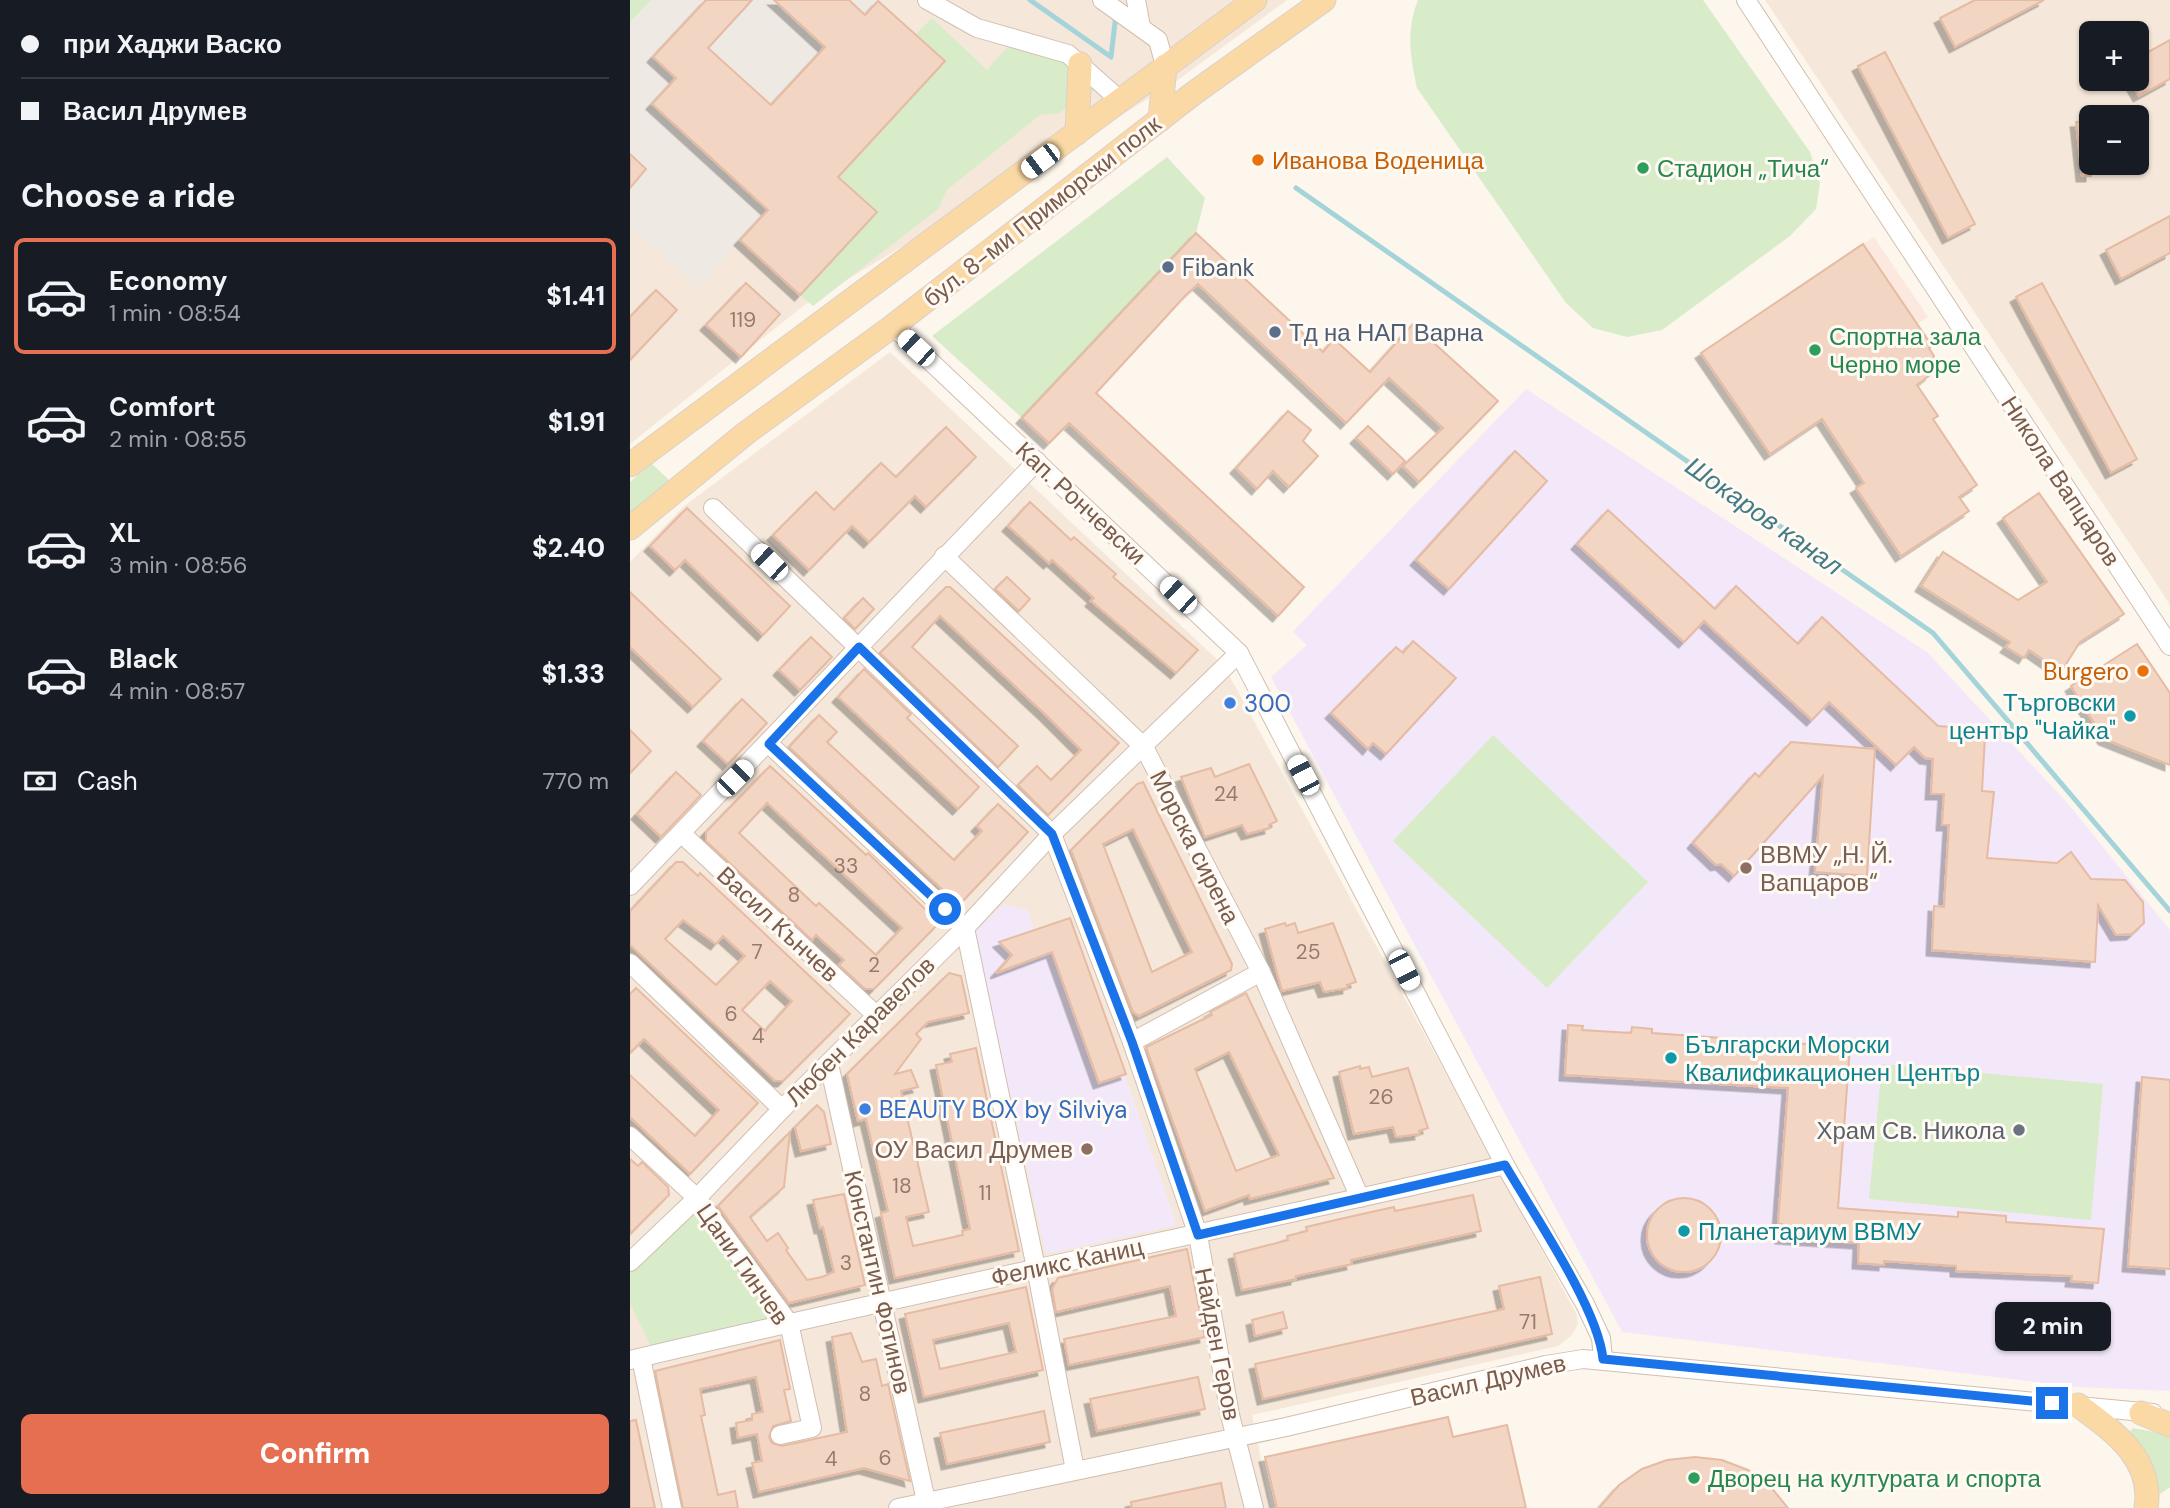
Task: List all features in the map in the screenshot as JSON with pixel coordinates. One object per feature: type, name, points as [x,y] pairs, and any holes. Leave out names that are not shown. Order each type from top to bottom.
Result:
[{"type":"main road","name":"бул. 8-ми Приморски полк","points":[[630,465],[1255,0]]},
{"type":"main road","name":"бул. 8-ми Приморски полк","points":[[630,528],[746,433],[893,326],[1160,120],[1324,0]]},
{"type":"main road","points":[[1077,133],[1080,64]]},
{"type":"main road","points":[[1121,101],[1160,120],[1165,66]]},
{"type":"main road","points":[[2078,1405],[2119,1437],[2142,1466],[2146,1482],[2146,1508]]},
{"type":"main road","points":[[2141,1413],[2170,1425]]},
{"type":"street","points":[[927,0],[977,28],[1003,38],[1060,51],[1080,64],[1121,101]]},
{"type":"street","points":[[1135,24],[1136,0]]},
{"type":"street","name":"Никола Вапцаров","points":[[1746,0],[2170,646]]},
{"type":"street","points":[[1104,1],[1158,40],[1165,66]]},
{"type":"street","name":"Кап. Рончевски","points":[[893,326],[1239,653],[1505,1165],[1585,1304],[1601,1338],[1603,1359]]},
{"type":"street","points":[[630,886],[769,744],[944,556],[1037,461]]},
{"type":"street","name":"Найден Геров","points":[[713,509],[1052,834],[1132,1042],[1198,1235],[1236,1437],[1254,1508]]},
{"type":"street","name":"Морска сирена","points":[[944,556],[1144,747],[1261,972],[1360,1198]]},
{"type":"street","name":"Любен Каравелов","points":[[630,1262],[965,928],[1052,834],[1239,653]]},
{"type":"street","points":[[769,744],[965,928],[1075,1470]]},
{"type":"street","name":"Васил Кънчев","points":[[681,833],[876,1016]]},
{"type":"street","points":[[630,963],[782,1109]]},
{"type":"street","points":[[1132,1042],[1261,972]]},
{"type":"street","name":"Константин Фотинов","points":[[829,1063],[932,1503]]},
{"type":"street","name":"Цани Гинчев","points":[[630,1136],[697,1198],[789,1323],[812,1427],[780,1435]]},
{"type":"street","name":"Феликс Каниц","points":[[636,1359],[883,1301],[1198,1235],[1505,1165]]},
{"type":"street","points":[[636,1359],[672,1508]]},
{"type":"street","name":"Васил Друмев","points":[[898,1508],[1236,1437],[1546,1365],[1603,1359],[2170,1414]]},
{"type":"shaded area","points":[[630,0],[1287,0],[1168,87],[803,306],[630,444]]},
{"type":"shaded area","points":[[650,0],[877,0],[945,61],[839,177],[877,212],[800,295],[740,241],[698,288],[630,225],[630,22]]},
{"type":"shaded area","points":[[1765,0],[2170,0],[2170,605],[2150,574]]},
{"type":"shaded area","points":[[1874,237],[1928,317],[1917,324],[1863,244]]},
{"type":"shaded area","points":[[890,352],[1224,666],[1576,1313],[1578,1324],[1572,1335],[1558,1346],[1252,1415],[1271,1508],[630,1508],[630,562],[683,507]]},
{"type":"shaded area","name":"ВВМУ „Н. Й. Вапцаров“","points":[[1526,389],[1927,652],[2070,806],[2170,930],[2170,1391],[2077,1387],[1622,1332],[1271,677],[1307,645],[1293,632],[1297,627]]},
{"type":"shaded area","name":"ОУ Васил Друмев","points":[[1004,904],[1027,910],[1034,929],[1070,918],[1177,1225],[1046,1254],[974,933]]},
{"type":"green space","points":[[630,0],[651,0],[630,22]]},
{"type":"green space","name":"Стадион „Тича“","points":[[1418,0],[1703,0],[1810,152],[1820,183],[1816,209],[1790,236],[1662,330],[1627,337],[1593,328],[1566,303],[1417,88],[1410,44]]},
{"type":"green space","points":[[932,18],[987,70],[1006,49],[1031,43],[1058,52],[1104,84],[1059,113],[1040,115],[947,190],[938,209],[813,306],[800,295],[876,212],[838,177],[945,62],[915,35]]},
{"type":"green space","points":[[1167,157],[1205,198],[1196,233],[1022,418],[932,336]]},
{"type":"green space","points":[[651,463],[669,480],[630,514],[630,482]]},
{"type":"green space","points":[[1493,735],[1648,882],[1547,988],[1393,841]]},
{"type":"green space","points":[[1882,1064],[2103,1084],[2091,1220],[1869,1199]]},
{"type":"green space","points":[[697,1198],[789,1323],[655,1355],[630,1303],[630,1262]]},
{"type":"green space","points":[[2133,1428],[2170,1435],[2170,1487],[2153,1499],[2129,1433]]},
{"type":"building","points":[[706,0],[752,0],[708,48],[771,105],[825,47],[774,0],[849,0],[865,15],[878,1],[945,61],[838,177],[877,212],[800,295],[740,240],[768,210],[652,104],[676,78],[653,57]]},
{"type":"building","points":[[1975,0],[2044,0],[1955,47],[1940,18]]},
{"type":"building","points":[[2170,40],[2170,79],[2149,91],[2149,51]]},
{"type":"building","points":[[1885,52],[1975,224],[1948,238],[1858,66]]},
{"type":"building","points":[[2076,122],[2079,122],[2079,149]]},
{"type":"building","points":[[630,154],[646,169],[630,188]]},
{"type":"building","points":[[2170,216],[2170,253],[2121,279],[2106,250]]},
{"type":"building","points":[[1196,233],[1323,352],[1334,339],[1370,372],[1413,324],[1498,401],[1419,482],[1403,466],[1443,428],[1389,378],[1346,423],[1198,284],[1185,296],[1096,393],[1304,587],[1278,616],[1069,423],[1049,443],[1022,418]]},
{"type":"building","points":[[1863,244],[1932,346],[1929,348],[1934,356],[1930,375],[1917,385],[1938,416],[1933,419],[1977,485],[1959,497],[1969,511],[1901,556],[1856,488],[1864,483],[1822,419],[1770,454],[1701,353]]},
{"type":"building","points":[[746,283],[780,314],[741,357],[706,325]]},
{"type":"building","points":[[2042,283],[2137,459],[2111,473],[2016,297]]},
{"type":"building","points":[[656,290],[677,310],[630,360],[630,317]]},
{"type":"building","points":[[1288,411],[1311,430],[1303,441],[1318,456],[1289,487],[1273,471],[1257,489],[1236,468]]},
{"type":"building","points":[[1368,426],[1405,461],[1393,474],[1356,438]]},
{"type":"building","points":[[946,427],[976,457],[926,507],[915,496],[869,542],[852,526],[809,570],[773,535],[816,492],[834,510],[881,463],[896,477]]},
{"type":"building","points":[[1515,451],[1547,481],[1449,589],[1416,560]]},
{"type":"building","points":[[2039,493],[2124,614],[2080,642],[2061,672],[2029,650],[2024,658],[2006,647],[2010,642],[1921,586],[1943,552],[2018,600],[2047,582],[2003,518]]},
{"type":"building","points":[[1030,502],[1071,540],[1074,537],[1116,574],[1113,577],[1198,650],[1176,673],[1091,601],[1094,598],[1052,560],[1049,563],[1008,526]]},
{"type":"building","points":[[687,508],[790,606],[763,635],[685,560],[675,570],[650,546]]},
{"type":"building","points":[[1608,510],[1715,609],[1736,586],[1798,644],[1822,617],[1938,726],[1979,729],[1985,736],[1982,791],[1994,792],[1987,858],[2057,863],[2071,852],[2091,879],[2125,880],[2143,902],[2144,923],[2132,934],[2116,935],[2098,905],[2095,962],[1932,950],[1934,906],[1944,907],[1949,825],[1942,825],[1944,794],[1931,794],[1933,759],[1925,758],[1914,747],[1896,765],[1829,702],[1812,720],[1704,621],[1684,642],[1577,544]]},
{"type":"building","points":[[1007,577],[1030,599],[1019,611],[995,589]]},
{"type":"building","points":[[946,587],[950,587],[1119,743],[1048,815],[1018,785],[1037,766],[1051,780],[1081,750],[1047,716],[940,616],[912,647],[1018,746],[998,767],[880,653]]},
{"type":"building","points":[[630,592],[721,679],[693,707],[630,647]]},
{"type":"building","points":[[863,598],[874,609],[855,629],[844,618]]},
{"type":"building","points":[[811,637],[832,657],[800,690],[779,670]]},
{"type":"building","points":[[1413,641],[1456,678],[1386,754],[1373,743],[1368,749],[1331,713],[1396,647],[1403,653]]},
{"type":"building","name":"Търговски център \"Чайка\"","points":[[2137,644],[2170,693],[2170,765],[2104,739],[2071,686]]},
{"type":"building","points":[[864,669],[911,714],[907,718],[979,787],[958,809],[838,697]]},
{"type":"building","points":[[742,699],[767,723],[728,764],[703,741]]},
{"type":"building","points":[[819,715],[837,732],[827,742],[954,860],[982,831],[977,826],[998,804],[1028,832],[959,905],[789,747]]},
{"type":"building","points":[[630,730],[651,751],[630,773]]},
{"type":"building","points":[[1791,742],[1875,749],[1867,876],[1815,872],[1823,776],[1734,876],[1721,864],[1716,865],[1693,843],[1755,773],[1759,777]]},
{"type":"building","points":[[1249,764],[1277,821],[1269,825],[1270,828],[1247,834],[1242,825],[1205,837],[1181,777],[1211,768],[1215,777]]},
{"type":"building","points":[[770,766],[866,855],[868,853],[939,923],[874,989],[865,989],[839,965],[844,960],[816,935],[812,940],[706,841],[706,832]],"holes":[[[767,803],[902,928],[876,955],[819,903],[816,906],[739,833]]]},
{"type":"building","points":[[676,772],[701,795],[661,837],[637,814]]},
{"type":"building","points":[[1143,782],[1232,964],[1231,970],[1139,1016],[1133,1012],[1071,850],[1137,784]],"holes":[[[1133,829],[1192,952],[1152,972],[1103,844]]]},
{"type":"building","points":[[676,862],[683,862],[698,876],[700,873],[850,1014],[783,1081],[775,1081],[630,945],[630,911]],"holes":[[[683,920],[716,944],[723,936],[745,956],[716,985],[665,939]],[[770,981],[792,1001],[765,1031],[742,1010]]]},
{"type":"building","points":[[1070,918],[1126,1074],[1099,1083],[1052,952],[996,973],[1012,955],[999,942]]},
{"type":"building","points":[[1285,923],[1286,926],[1295,923],[1298,933],[1333,923],[1356,982],[1347,985],[1348,988],[1324,992],[1320,982],[1282,991],[1265,929]]},
{"type":"building","points":[[949,973],[961,976],[969,1013],[928,1022],[916,1034],[921,1039],[895,1074],[911,1070],[918,1087],[901,1091],[929,1212],[906,1217],[913,1246],[963,1235],[962,1231],[970,1229],[936,1065],[952,1062],[950,1054],[976,1048],[1019,1251],[895,1278],[881,1213],[888,1211],[866,1119],[858,1121],[847,1074]]},
{"type":"building","points":[[636,988],[758,1103],[690,1174],[630,1117],[630,1075],[695,1136],[719,1110],[644,1039],[630,1053],[630,994]]},
{"type":"building","points":[[1246,993],[1334,1178],[1250,1199],[1249,1195],[1205,1211],[1146,1047],[1212,1015],[1210,1012]],"holes":[[[1229,1052],[1279,1155],[1236,1171],[1195,1069]]]},
{"type":"building","points":[[1568,1025],[1583,1026],[1582,1030],[1631,1033],[1632,1027],[1652,1029],[1652,1033],[1850,1047],[1838,1208],[1958,1217],[1958,1212],[2006,1216],[2006,1222],[2104,1229],[2098,1283],[2071,1281],[2072,1276],[1956,1271],[1956,1266],[1884,1261],[1884,1265],[1858,1263],[1859,1243],[1781,1238],[1782,1224],[1778,1224],[1788,1088],[1565,1075]]},
{"type":"building","points":[[1360,1066],[1360,1069],[1369,1067],[1372,1077],[1408,1068],[1428,1128],[1419,1131],[1420,1134],[1396,1137],[1393,1127],[1354,1134],[1339,1072]]},
{"type":"building","points":[[2142,1077],[2170,1080],[2170,1269],[2128,1266]]},
{"type":"building","points":[[817,1105],[824,1112],[831,1144],[801,1151],[795,1127]]},
{"type":"building","points":[[790,1132],[784,1187],[750,1217],[767,1241],[778,1233],[788,1248],[786,1250],[807,1280],[822,1277],[834,1272],[813,1200],[844,1194],[865,1285],[789,1303],[718,1206]]},
{"type":"building","points":[[630,1159],[638,1166],[642,1162],[668,1187],[669,1195],[630,1234]]},
{"type":"building","points":[[1473,1195],[1481,1231],[1351,1260],[1352,1264],[1242,1290],[1234,1254],[1288,1240],[1287,1236],[1307,1231],[1306,1227],[1394,1207],[1395,1211]]},
{"type":"building","name":"Планетариум ВВМУ","points":[[1677,1198],[1691,1198],[1705,1204],[1715,1214],[1721,1235],[1719,1249],[1705,1266],[1691,1272],[1677,1272],[1663,1266],[1653,1256],[1647,1242],[1647,1228],[1653,1214],[1663,1204]]},
{"type":"building","points":[[1187,1249],[1205,1337],[1069,1365],[1064,1339],[1176,1316],[1170,1286],[1056,1312],[1052,1289],[1058,1278]]},
{"type":"building","points":[[1540,1277],[1552,1334],[1263,1399],[1255,1364],[1504,1309],[1499,1286]]},
{"type":"building","points":[[1026,1287],[1043,1370],[924,1397],[905,1314]],"holes":[[[1009,1323],[1016,1352],[940,1369],[933,1340]]]},
{"type":"building","points":[[1283,1312],[1287,1328],[1255,1336],[1252,1320]]},
{"type":"building","points":[[851,1333],[862,1362],[876,1359],[882,1386],[888,1384],[910,1481],[864,1468],[759,1492],[752,1463],[762,1461],[757,1434],[738,1438],[736,1423],[752,1420],[752,1414],[763,1412],[756,1377],[700,1389],[705,1415],[701,1416],[718,1495],[735,1491],[738,1508],[683,1508],[655,1371],[780,1340],[790,1389],[784,1390],[791,1421],[773,1426],[769,1437],[772,1443],[782,1446],[847,1432],[832,1337]]},
{"type":"building","points":[[1198,1377],[1205,1409],[1097,1431],[1090,1399]]},
{"type":"building","points":[[1044,1411],[1050,1442],[947,1464],[940,1433]]},
{"type":"building","points":[[1448,1417],[1453,1437],[1507,1425],[1526,1508],[1277,1508],[1265,1457]]},
{"type":"building","points":[[636,1420],[655,1508],[630,1508],[630,1421]]},
{"type":"building","name":"Дворец на културата и спорта","points":[[1695,1457],[1722,1460],[1748,1470],[1770,1486],[1788,1508],[1599,1508],[1619,1485],[1642,1469],[1667,1460]]},
{"type":"building","points":[[1221,1483],[1226,1508],[1132,1508],[1131,1502]]},
{"type":"waterway","name":"Шокаров канал","points":[[1030,0],[1111,57],[1116,14]]},
{"type":"waterway","name":"Шокаров канал","points":[[1296,188],[1933,633],[2170,911]]},
{"type":"place","name":"Иванова Воденица","points":[[1258,160]]},
{"type":"place","name":"Стадион „Тича“","points":[[1643,168]]},
{"type":"place","name":"Fibank","points":[[1168,267]]},
{"type":"place","name":"Тд на НАП Варна","points":[[1275,332]]},
{"type":"place","name":"Спортна зала Черно море","points":[[1815,350]]},
{"type":"place","name":"Burgero","points":[[2143,671]]},
{"type":"place","name":"300","points":[[1230,703]]},
{"type":"place","name":"Търговски център \"Чайка\"","points":[[2130,716]]},
{"type":"place","name":"ВВМУ „Н. Й. Вапцаров“","points":[[1746,868]]},
{"type":"place","name":"Български Морски Квалификационен Център","points":[[1671,1058]]},
{"type":"place","name":"BEAUTY BOX by Silviya","points":[[865,1109]]},
{"type":"place","name":"Храм Св. Никола","points":[[2019,1130]]},
{"type":"place","name":"ОУ Васил Друмев","points":[[1087,1149]]},
{"type":"place","name":"Планетариум ВВМУ","points":[[1684,1231]]},
{"type":"place","name":"Дворец на културата и спорта","points":[[1694,1478]]},
{"type":"route","points":[[945,909],[769,744],[859,647],[1052,834],[1132,1042],[1198,1235],[1505,1165],[1585,1304],[1601,1338],[1603,1359],[2052,1403]]}]
